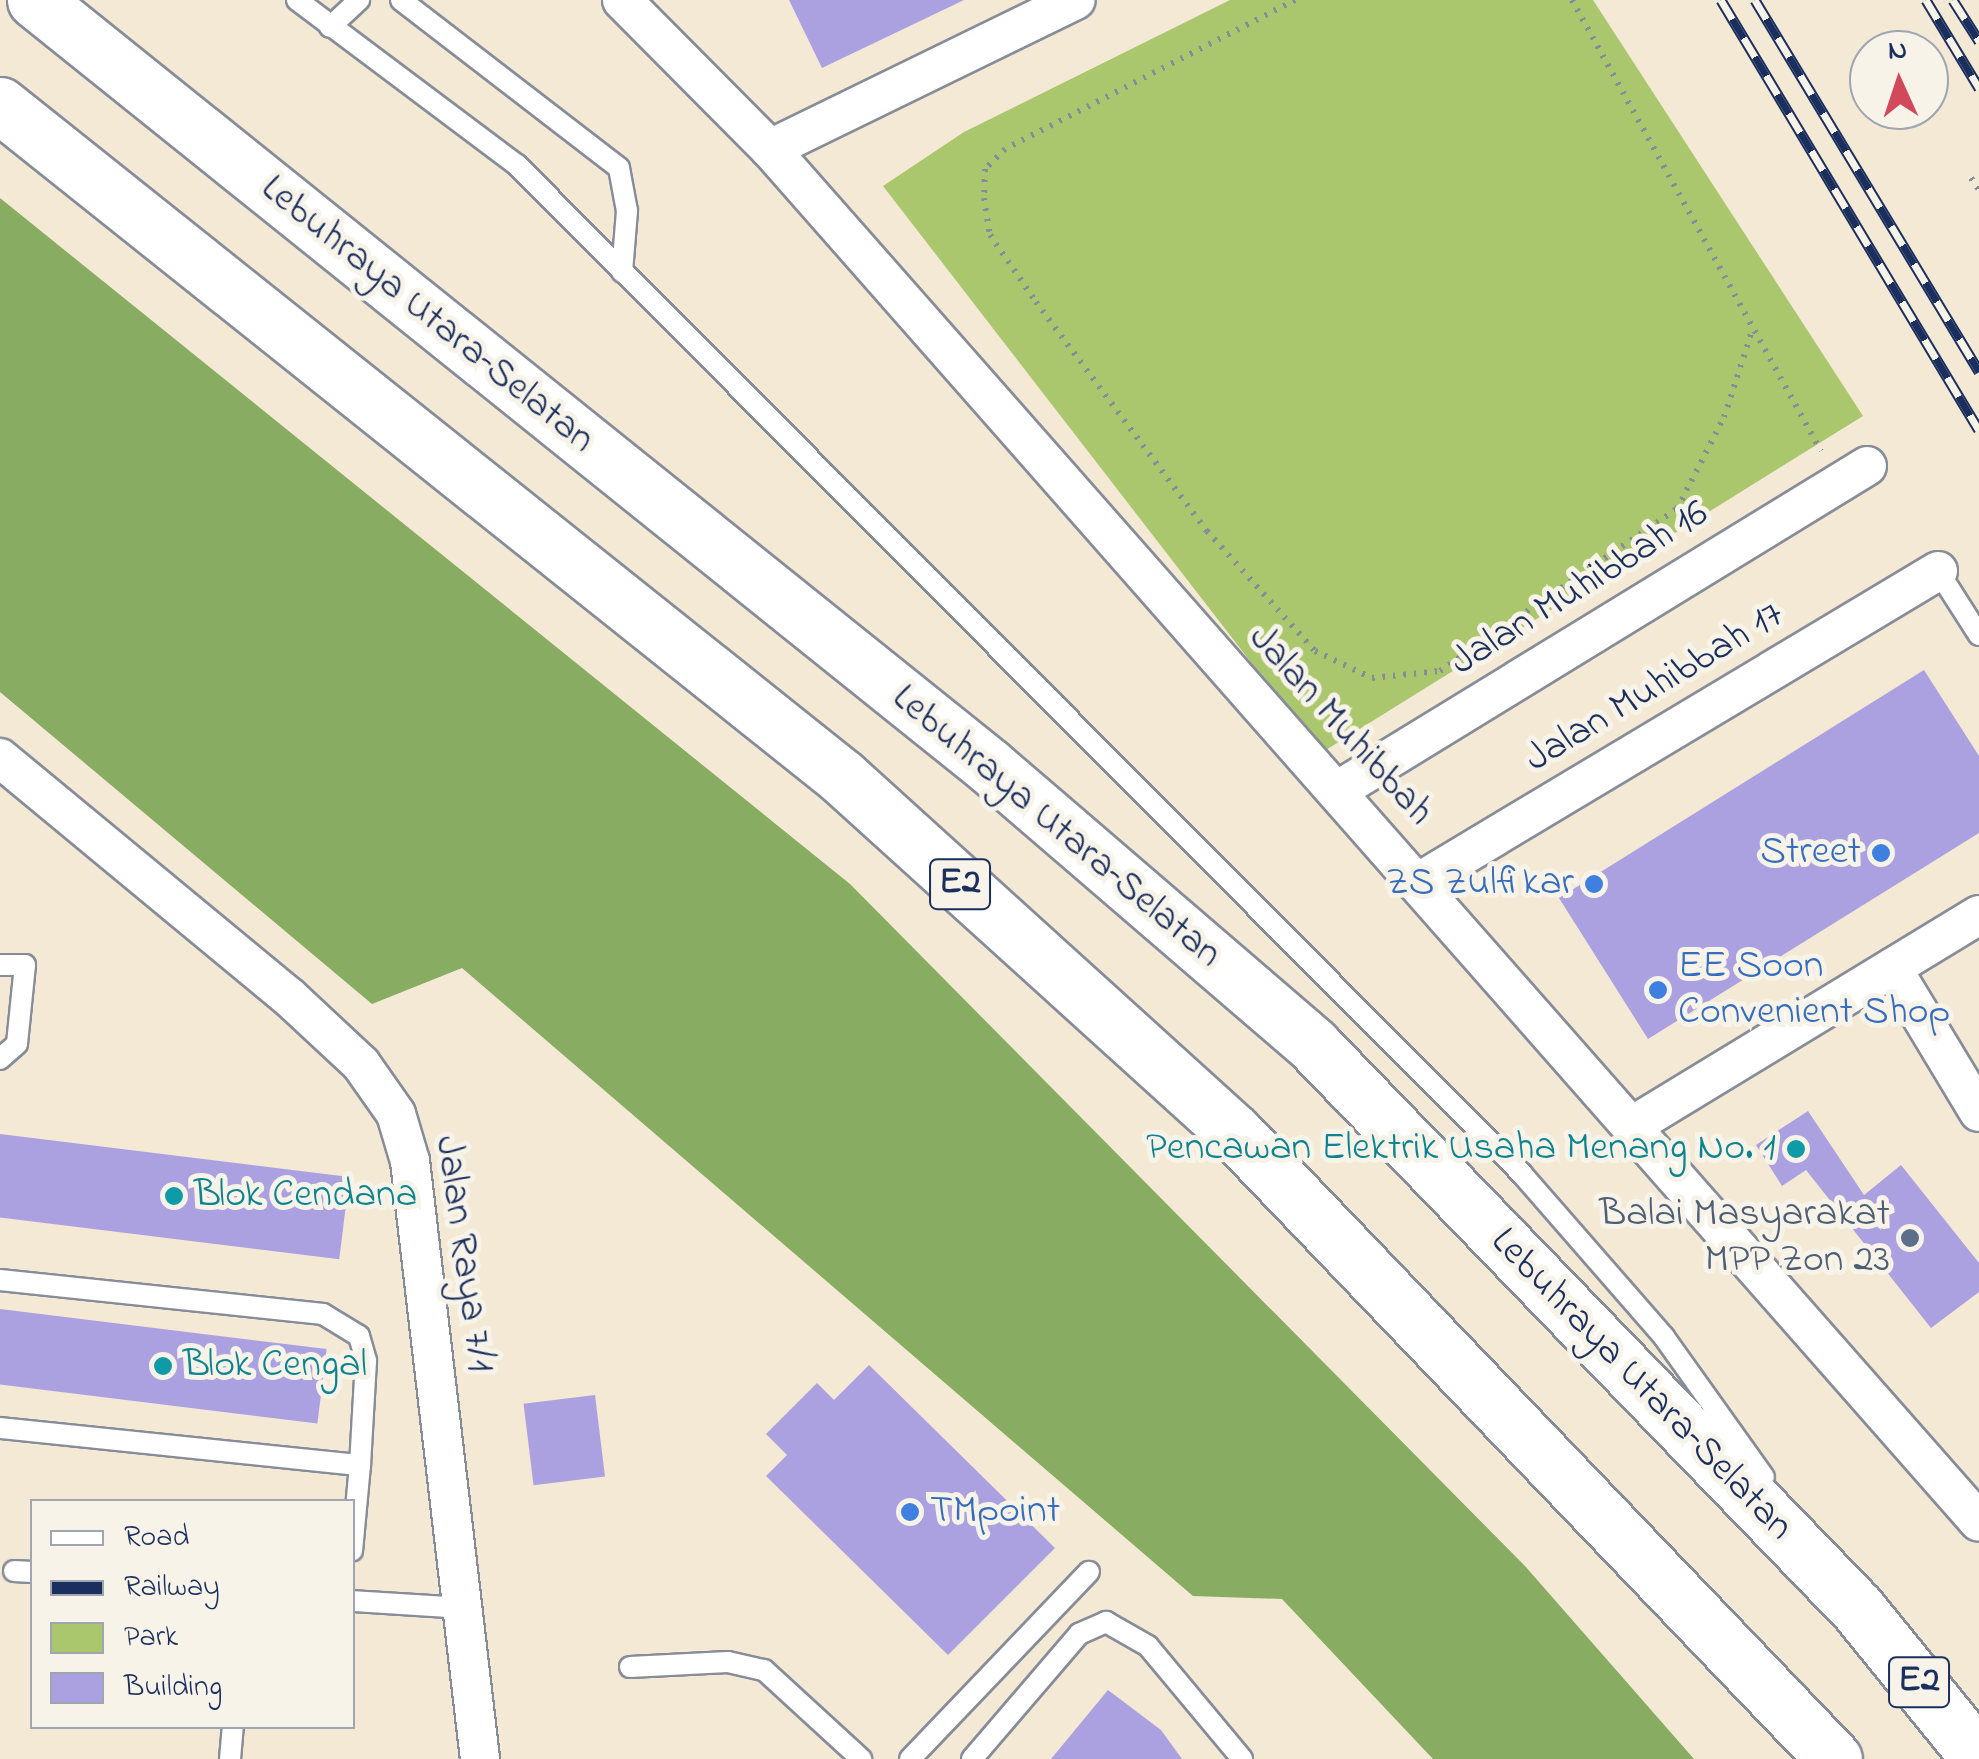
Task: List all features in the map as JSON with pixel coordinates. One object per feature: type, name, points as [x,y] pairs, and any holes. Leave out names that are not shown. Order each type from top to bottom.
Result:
[{"type":"highway","name":"Lebuhraya Utara–Selatan","points":[[35,0],[988,766],[1314,1046],[1857,1608],[1979,1758]]},
{"type":"highway","name":"E2","points":[[0,105],[872,804],[1235,1134],[1834,1759]]},
{"type":"street","name":"Jalan Muhibbah","points":[[622,0],[770,149],[1020,440],[1340,790],[1979,1522]]},
{"type":"street","points":[[770,149],[1076,0]]},
{"type":"street","name":"Jalan Muhibbah 16","points":[[1340,790],[1853,474]]},
{"type":"street","name":"Jalan Muhibbah 17","points":[[1419,882],[1938,572]]},
{"type":"street","name":"Jalan Raya 7/1","points":[[0,758],[288,996],[361,1064],[396,1114],[410,1161],[480,1759]]},
{"type":"street","points":[[1632,1126],[1979,915]]},
{"type":"street","points":[[1892,968],[1979,1112]]},
{"type":"lane","points":[[297,0],[517,165],[1522,1174],[1664,1337],[1857,1608]]},
{"type":"lane","points":[[330,28],[359,0]]},
{"type":"lane","points":[[401,0],[619,168],[626,211],[622,272]]},
{"type":"lane","points":[[1938,572],[1979,635]]},
{"type":"lane","points":[[0,965],[25,964],[17,1044],[0,1059]]},
{"type":"lane","points":[[0,1280],[323,1314],[359,1336],[366,1361],[355,1519]]},
{"type":"lane","points":[[0,1428],[360,1465]]},
{"type":"lane","points":[[910,1759],[1088,1572]]},
{"type":"lane","points":[[355,1601],[462,1608]]},
{"type":"lane","points":[[972,1759],[1079,1634],[1106,1622],[1148,1646],[1242,1759]]},
{"type":"lane","points":[[630,1666],[728,1662],[764,1670],[861,1759]]},
{"type":"lane","points":[[230,1759],[233,1729]]},
{"type":"path","points":[[1295,0],[1005,149],[986,169],[984,198],[990,235],[1036,302],[1207,531],[1315,650],[1372,678],[1440,671],[1677,509],[1724,417],[1753,328]]},
{"type":"path","points":[[1572,0],[1753,328],[1853,474]]},
{"type":"path","points":[[1971,178],[1979,190]]},
{"type":"green space","points":[[1230,0],[1593,0],[1863,416],[1321,753],[883,186],[964,132]]},
{"type":"green space","points":[[0,198],[850,884],[1525,1566],[1694,1759],[1433,1759],[1282,1599],[1193,1596],[462,968],[372,1004],[0,692]]},
{"type":"building","points":[[789,0],[964,0],[822,68]]},
{"type":"building","points":[[1924,670],[1979,756],[1979,833],[1648,1039],[1559,898]]},
{"type":"building","name":"Balai Masyarakat MPP Zon 23","points":[[1808,1111],[1864,1195],[1901,1165],[1979,1263],[1979,1292],[1931,1328],[1806,1170],[1782,1186],[1756,1145]]},
{"type":"building","name":"Blok Cendana","points":[[0,1134],[349,1177],[339,1259],[0,1218]]},
{"type":"building","name":"Blok Cengal","points":[[0,1309],[327,1349],[317,1424],[0,1385]]},
{"type":"building","name":"TMpoint","points":[[869,1365],[1055,1548],[948,1655],[766,1476],[787,1455],[766,1434],[817,1383],[834,1400]]},
{"type":"building","points":[[595,1395],[605,1476],[534,1485],[524,1404]]},
{"type":"building","points":[[1108,1690],[1161,1730],[1182,1759],[1051,1759]]},
{"type":"railway","points":[[1721,0],[1979,430]]},
{"type":"railway","points":[[1755,0],[1979,372]]},
{"type":"railway","points":[[1926,0],[1979,88]]},
{"type":"railway","points":[[1953,0],[1979,41]]},
{"type":"place","name":"Street","points":[[1881,853]]},
{"type":"place","name":"ZS Zulfikar","points":[[1594,884]]},
{"type":"place","name":"EE Soon Convenient Shop","points":[[1658,990]]},
{"type":"place","name":"Pencawan Elektrik Usaha Menang No. 1","points":[[1796,1149]]},
{"type":"place","name":"Blok Cendana","points":[[174,1196]]},
{"type":"place","name":"Balai Masyarakat MPP Zon 23","points":[[1910,1238]]},
{"type":"place","name":"Blok Cengal","points":[[163,1366]]},
{"type":"place","name":"TMpoint","points":[[910,1512]]}]
